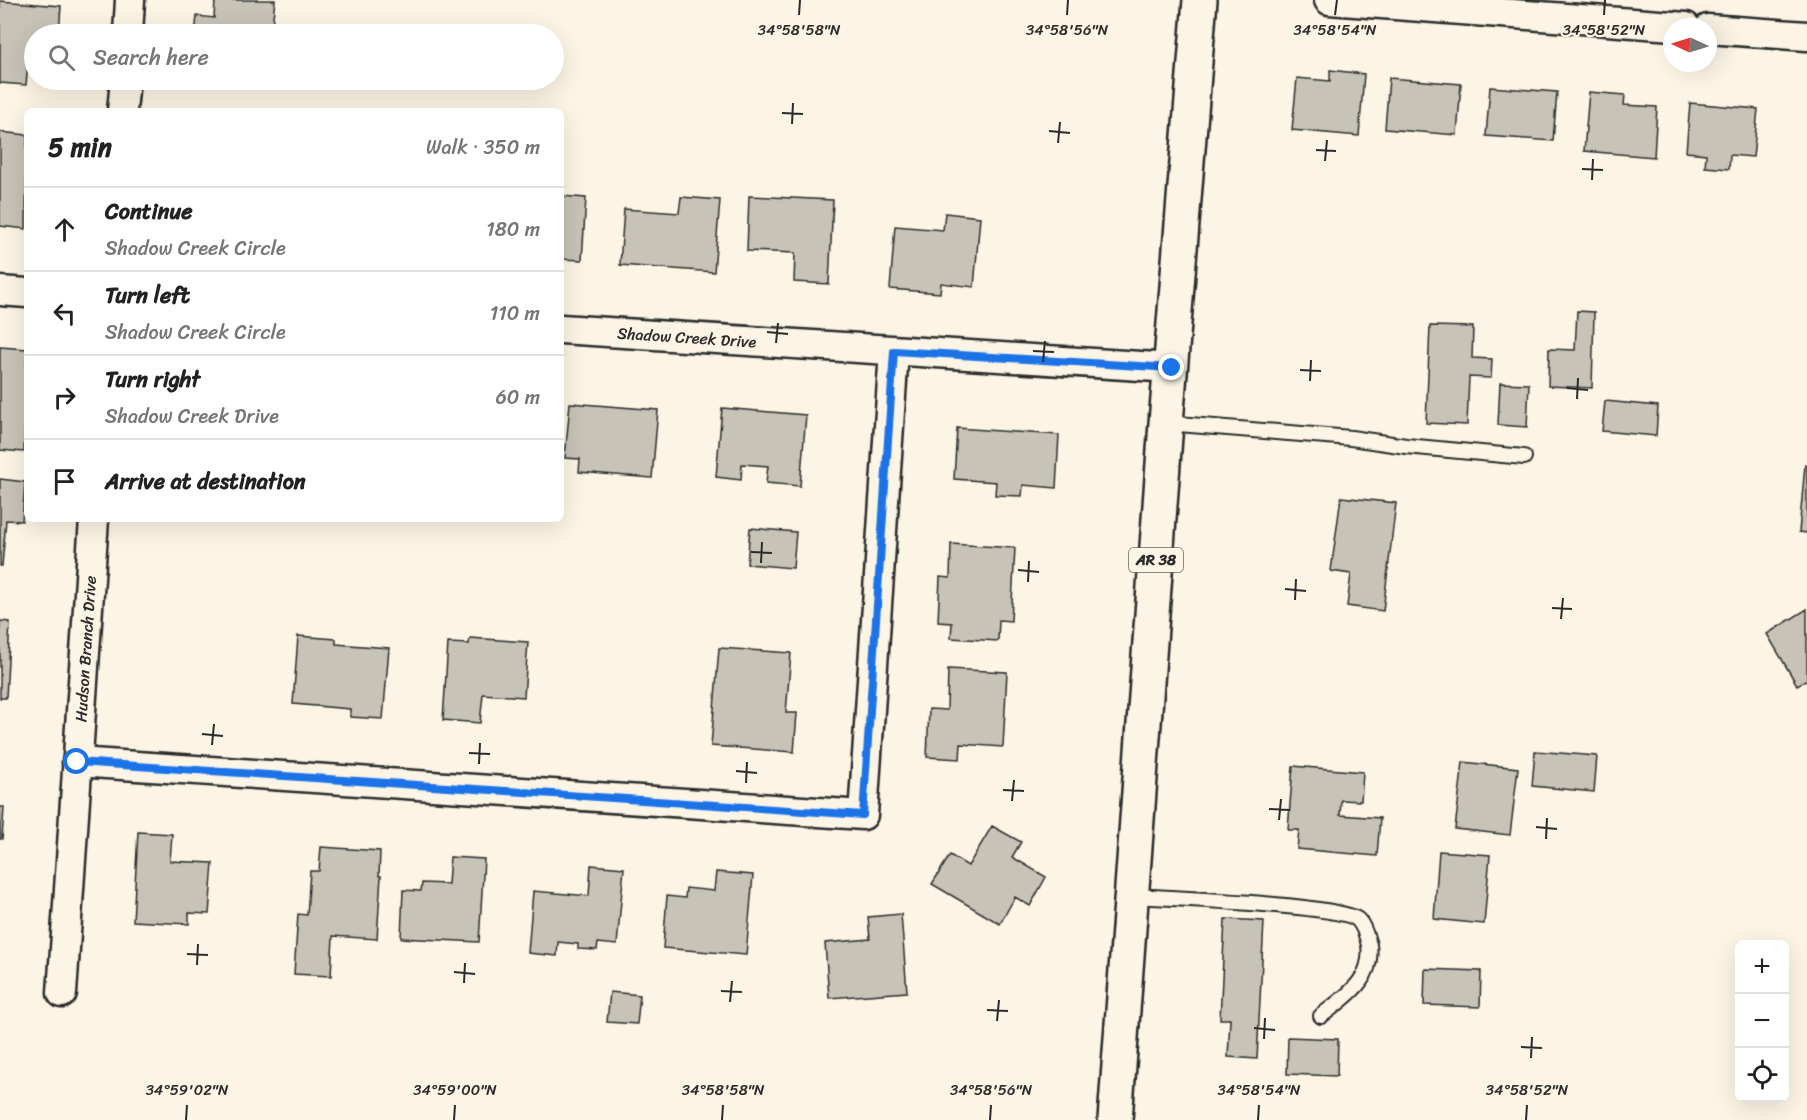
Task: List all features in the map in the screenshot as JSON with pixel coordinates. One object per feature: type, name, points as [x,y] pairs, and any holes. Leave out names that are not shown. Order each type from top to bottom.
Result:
[{"type":"main road","name":"AR 38","points":[[1115,1120],[1166,423],[1200,0]]},
{"type":"street","points":[[129,24],[130,0]]},
{"type":"street","points":[[1329,0],[1663,25]]},
{"type":"street","points":[[1717,30],[1807,36]]},
{"type":"street","points":[[122,108],[123,90]]},
{"type":"street","points":[[0,291],[24,293]]},
{"type":"street","name":"Shadow Creek Drive","points":[[564,329],[1172,368]]},
{"type":"street","points":[[77,762],[863,815],[894,351]]},
{"type":"street","name":"Hudson Branch Drive","points":[[62,993],[94,522]]},
{"type":"lane","points":[[1166,423],[1351,438],[1406,446],[1524,457]]},
{"type":"lane","points":[[1132,896],[1340,912],[1358,920],[1367,937],[1370,954],[1365,978],[1321,1016]]},
{"type":"building","points":[[215,0],[275,0],[272,24],[196,24],[197,16],[214,18]]},
{"type":"building","points":[[0,1],[61,6],[60,24],[24,24],[24,85],[0,83]]},
{"type":"building","points":[[1330,70],[1364,74],[1359,136],[1292,130],[1297,78],[1330,81]]},
{"type":"building","points":[[1389,78],[1461,84],[1457,135],[1385,129]]},
{"type":"building","points":[[1490,87],[1557,92],[1553,141],[1486,136]]},
{"type":"building","points":[[1589,92],[1625,95],[1624,105],[1657,107],[1654,157],[1584,151]]},
{"type":"building","points":[[1690,103],[1758,109],[1753,157],[1730,155],[1729,169],[1705,167],[1706,154],[1686,152]]},
{"type":"building","points":[[0,132],[24,135],[24,229],[0,226]]},
{"type":"building","points":[[564,196],[586,198],[582,260],[564,259]]},
{"type":"building","points":[[749,196],[833,200],[829,284],[794,282],[795,253],[747,251]]},
{"type":"building","points":[[681,197],[720,200],[714,272],[620,265],[624,209],[679,213]]},
{"type":"building","points":[[945,213],[980,217],[974,287],[941,283],[940,293],[890,289],[895,226],[943,230]]},
{"type":"building","points":[[1577,311],[1594,312],[1592,388],[1548,386],[1549,349],[1575,350]]},
{"type":"building","points":[[1430,326],[1473,327],[1472,358],[1492,359],[1491,378],[1469,377],[1467,425],[1426,423]]},
{"type":"building","points":[[0,347],[24,349],[24,452],[0,450]]},
{"type":"building","points":[[1500,383],[1529,384],[1527,427],[1498,425]]},
{"type":"building","points":[[1605,401],[1658,406],[1656,436],[1602,431]]},
{"type":"building","points":[[570,403],[658,410],[652,478],[579,472],[580,459],[565,458]]},
{"type":"building","points":[[722,408],[806,415],[800,486],[766,483],[768,466],[742,464],[741,480],[716,477]]},
{"type":"building","points":[[957,428],[1059,435],[1056,488],[1023,485],[1022,496],[995,495],[996,482],[954,479]]},
{"type":"building","points":[[1805,465],[1807,466],[1807,533],[1799,532]]},
{"type":"building","points":[[0,479],[24,482],[22,521],[6,520],[2,566],[0,566]]},
{"type":"building","points":[[1341,497],[1396,503],[1383,611],[1347,606],[1351,574],[1331,571]]},
{"type":"building","points":[[750,528],[796,532],[793,568],[747,564]]},
{"type":"building","points":[[951,544],[1015,548],[1011,621],[999,620],[998,641],[951,638],[952,623],[938,622],[940,577],[950,578]]},
{"type":"building","points":[[1807,609],[1807,680],[1797,685],[1767,634]]},
{"type":"building","points":[[0,621],[10,622],[6,698],[0,698]]},
{"type":"building","points":[[298,636],[336,639],[336,644],[389,648],[383,719],[350,717],[350,709],[293,704]]},
{"type":"building","points":[[470,638],[528,642],[524,697],[483,694],[480,723],[443,720],[448,643],[469,644]]},
{"type":"building","points":[[719,648],[791,653],[786,713],[797,713],[794,752],[711,746]]},
{"type":"building","points":[[948,669],[1007,672],[1003,747],[961,744],[960,759],[927,757],[929,709],[947,710]]},
{"type":"building","points":[[1535,751],[1597,756],[1594,792],[1532,786]]},
{"type":"building","points":[[1463,762],[1518,768],[1510,835],[1455,829]]},
{"type":"building","points":[[1293,766],[1363,772],[1361,801],[1341,800],[1340,815],[1380,818],[1377,856],[1297,849],[1299,830],[1288,830]]},
{"type":"building","points":[[0,807],[4,807],[2,839],[0,839]]},
{"type":"building","points":[[992,826],[1021,842],[1012,857],[1046,877],[1030,906],[1015,897],[1000,924],[932,884],[950,855],[968,866]]},
{"type":"building","points":[[138,832],[172,834],[170,861],[213,863],[209,914],[189,913],[189,924],[133,921]]},
{"type":"building","points":[[321,847],[380,851],[379,876],[381,876],[377,939],[333,936],[331,976],[294,974],[298,914],[307,915],[310,871],[319,871]]},
{"type":"building","points":[[1439,851],[1490,855],[1484,924],[1434,919]]},
{"type":"building","points":[[450,857],[484,859],[479,942],[401,938],[403,890],[421,891],[422,883],[448,884]]},
{"type":"building","points":[[591,865],[624,868],[617,945],[598,943],[597,950],[578,949],[578,944],[558,942],[557,956],[528,953],[533,891],[589,896]]},
{"type":"building","points":[[716,872],[753,875],[746,955],[663,948],[667,896],[685,898],[686,888],[714,891]]},
{"type":"building","points":[[901,914],[907,992],[829,998],[825,943],[870,939],[868,917]]},
{"type":"building","points":[[1225,919],[1264,921],[1257,1059],[1228,1057],[1230,1019],[1220,1019]]},
{"type":"building","points":[[1425,969],[1481,971],[1480,1007],[1424,1005]]},
{"type":"building","points":[[610,992],[640,995],[637,1024],[607,1022]]},
{"type":"building","points":[[1288,1037],[1338,1039],[1337,1076],[1287,1074]]},
{"type":"route","points":[[77,762],[863,815],[894,351],[1172,368]]}]
